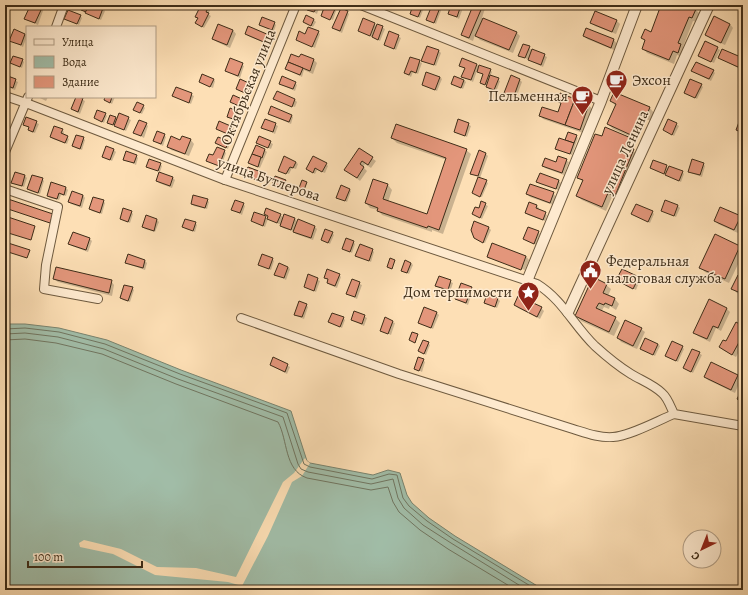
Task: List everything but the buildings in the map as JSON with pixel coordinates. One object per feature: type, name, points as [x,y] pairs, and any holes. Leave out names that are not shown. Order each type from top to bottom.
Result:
[{"type":"street","points":[[56,26],[64,5]]},
{"type":"street","name":"Октябрьская улица","points":[[226,180],[296,5]]},
{"type":"street","points":[[361,5],[601,101]]},
{"type":"street","points":[[527,281],[601,101],[637,5]]},
{"type":"street","name":"улица Ленина","points":[[568,312],[709,5]]},
{"type":"street","name":"улица Бутлерова","points":[[5,96],[27,100],[226,180],[537,284],[544,288],[568,312],[583,333],[609,358],[664,394],[674,414]]},
{"type":"street","points":[[5,152],[27,100]]},
{"type":"street","points":[[5,189],[58,207],[46,265],[44,289],[98,299]]},
{"type":"street","points":[[241,318],[399,374],[598,436],[613,437],[626,434],[674,414],[743,426]]},
{"type":"water","points":[[10,324],[25,324],[59,328],[107,340],[181,370],[291,411],[307,461],[310,463],[373,475],[388,470],[400,473],[407,495],[412,503],[429,518],[455,536],[544,590],[5,590],[5,326]]},
{"type":"pier","points":[[305,458],[310,463],[302,476],[292,482],[268,536],[242,586],[228,582],[155,575],[113,554],[80,547],[79,543],[84,540],[121,549],[157,567],[196,568],[236,577],[283,482],[294,473]]},
{"type":"place","name":"Эхсон","points":[[617,100]]},
{"type":"place","name":"Пельменная","points":[[583,116]]},
{"type":"place","name":"Федеральная налоговая служба","points":[[591,290]]},
{"type":"place","name":"Дом терпимости","points":[[528,312]]}]
